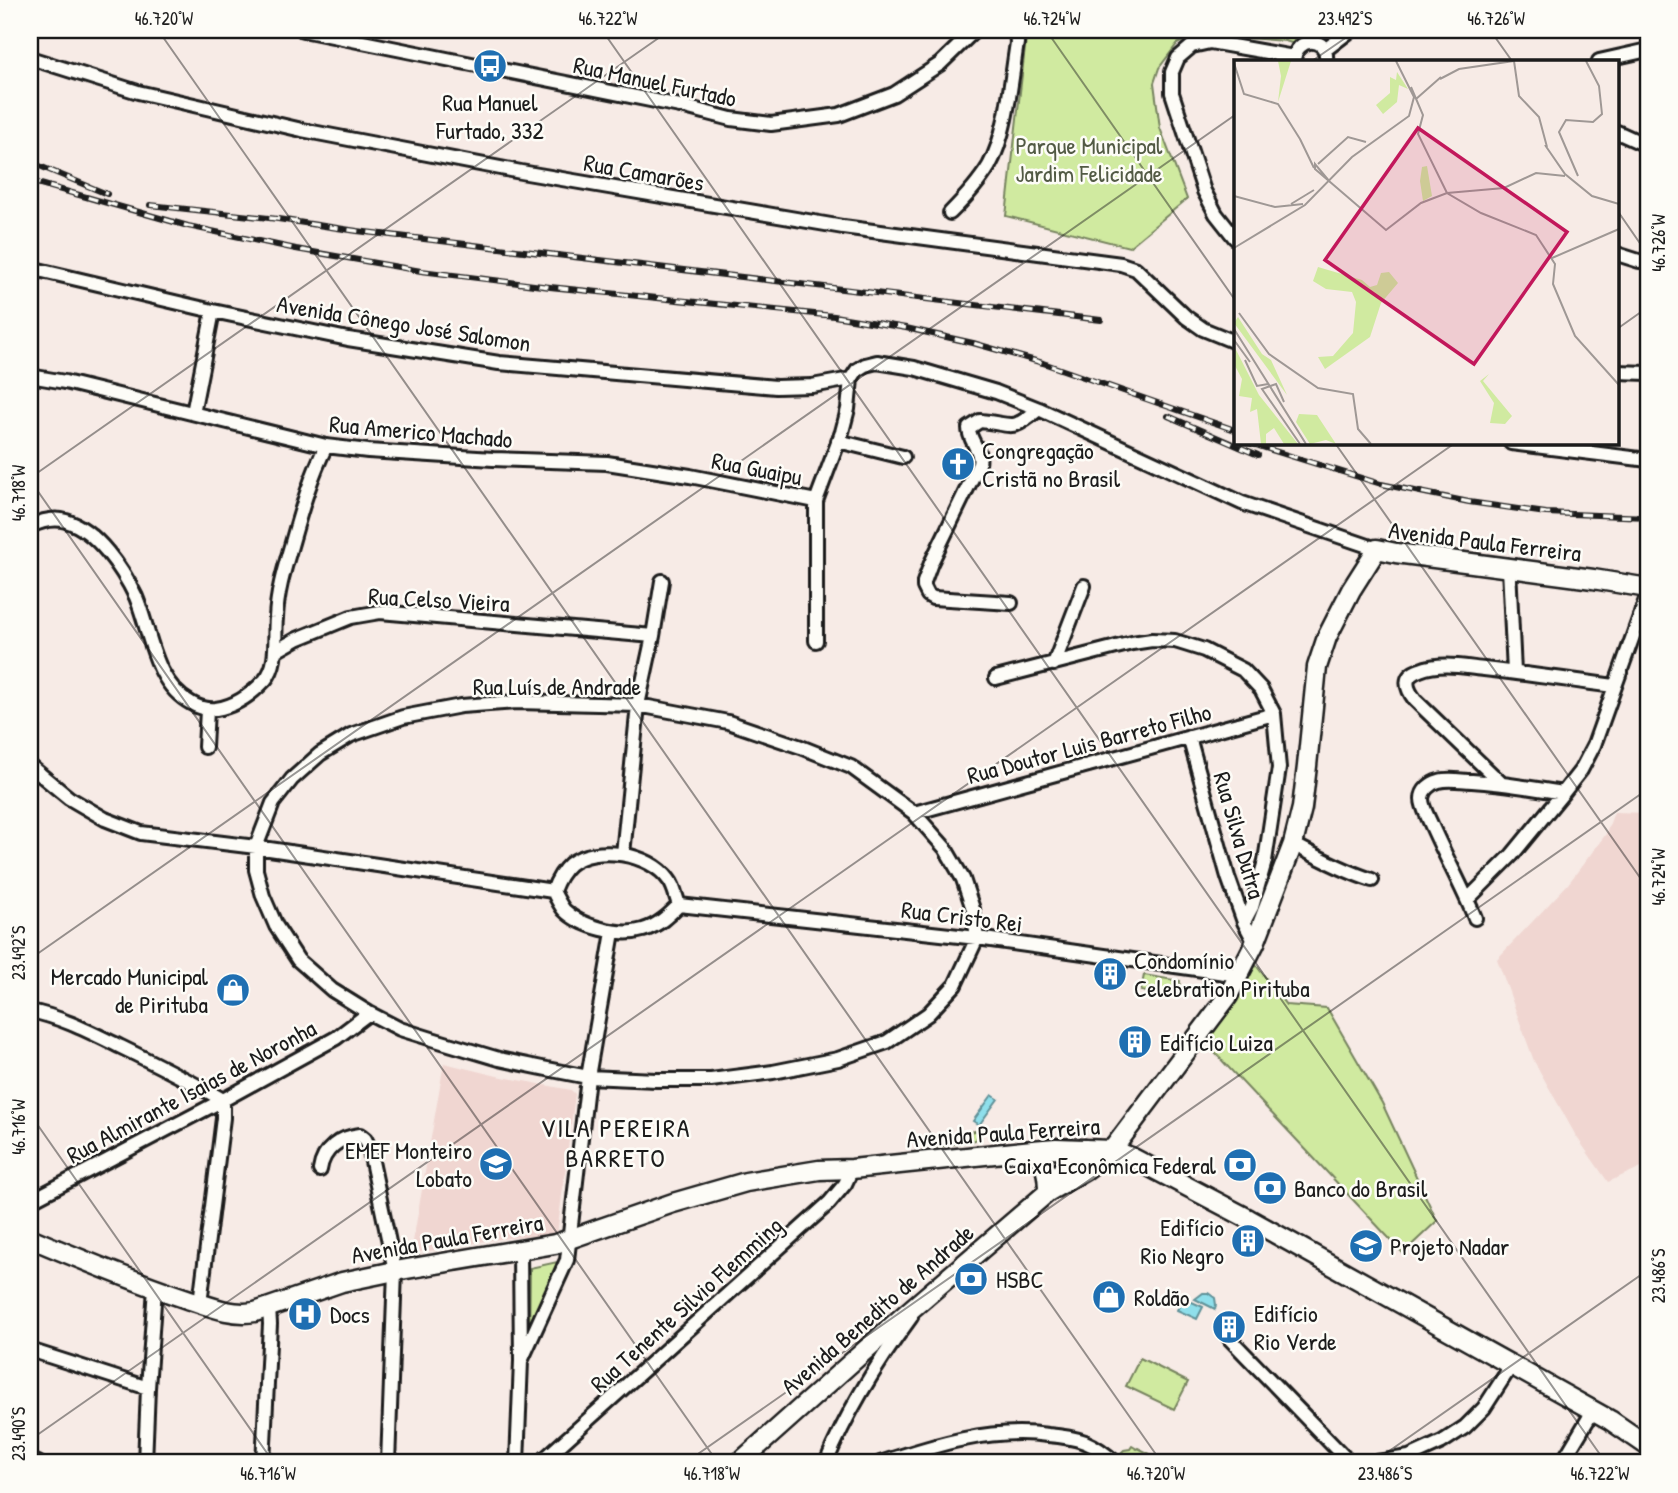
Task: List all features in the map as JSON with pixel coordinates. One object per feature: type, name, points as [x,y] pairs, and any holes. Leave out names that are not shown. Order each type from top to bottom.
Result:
[{"type":"main road","name":"Avenida Paula Ferreira","points":[[30,1238],[155,1288],[216,1309],[247,1313],[342,1282],[555,1244],[673,1203],[746,1182],[819,1170],[1033,1150],[1112,1150],[1228,996],[1255,943],[1293,844],[1304,794],[1317,667],[1327,637],[1350,590],[1377,549],[1592,579],[1648,591]]},
{"type":"main road","name":"Avenida Benedito de Andrade","points":[[1048,1192],[1066,1165],[1085,1149]]},
{"type":"main road","points":[[1033,1150],[1047,1170],[1048,1192]]},
{"type":"main road","name":"Avenida Benedito de Andrade","points":[[739,1463],[1048,1192],[1084,1171],[1112,1150]]},
{"type":"main road","points":[[1112,1150],[1131,1157],[1249,1219],[1610,1420],[1648,1446]]},
{"type":"street","name":"Rua Manuel Furtado","points":[[303,30],[685,107],[731,119],[771,124],[839,115],[894,94],[940,64],[975,30]]},
{"type":"street","points":[[950,213],[974,189],[990,164],[1004,125],[1017,43],[1016,30]]},
{"type":"street","points":[[1234,236],[1216,214],[1204,191],[1172,93],[1172,72],[1178,58],[1192,46],[1210,42],[1294,59],[1297,48],[1310,36],[1326,56],[1351,30]]},
{"type":"street","points":[[1604,60],[1648,50]]},
{"type":"street","name":"Rua Camarões","points":[[30,58],[138,92],[302,130],[521,172],[843,227],[1121,264],[1136,269],[1186,317],[1203,329],[1234,342]]},
{"type":"street","points":[[1618,133],[1648,146]]},
{"type":"street","points":[[1618,254],[1648,261]]},
{"type":"street","name":"Avenida Cônego José Salomon","points":[[30,268],[348,339],[499,363],[776,387],[812,386],[851,379]]},
{"type":"street","points":[[193,412],[213,311]]},
{"type":"street","points":[[816,641],[816,501],[848,409],[851,379],[857,370],[877,362],[914,368],[996,392],[1039,409],[1242,503],[1377,549]]},
{"type":"street","points":[[1618,372],[1648,373]]},
{"type":"street","name":"Rua Americo Machado","points":[[30,376],[193,412],[326,446],[480,458],[607,463],[690,476]]},
{"type":"street","points":[[1011,603],[933,598],[928,595],[924,582],[979,464],[979,451],[970,437],[970,428],[980,421],[1018,425],[1039,409]]},
{"type":"street","points":[[838,442],[903,457]]},
{"type":"street","points":[[1518,444],[1648,460]]},
{"type":"street","points":[[30,526],[44,520],[65,520],[101,544],[122,571],[136,598],[167,682],[181,698],[207,710],[222,708],[240,701],[268,676],[276,651],[277,598],[305,496],[314,469],[326,446]]},
{"type":"street","name":"Rua Guaipu","points":[[690,476],[816,501]]},
{"type":"street","points":[[1509,568],[1514,672]]},
{"type":"street","points":[[623,854],[638,705],[662,581]]},
{"type":"street","points":[[1054,664],[1084,586]]},
{"type":"street","points":[[1468,899],[1511,855],[1581,770],[1594,745],[1648,591]]},
{"type":"street","name":"Rua Celso Vieira","points":[[276,651],[297,639],[351,617],[380,612],[653,636]]},
{"type":"street","points":[[996,678],[1152,640],[1175,641],[1204,650],[1243,670],[1261,689],[1274,714],[1279,768],[1265,861],[1252,907],[1244,922]]},
{"type":"street","points":[[1501,783],[1415,700],[1409,691],[1407,680],[1413,674],[1419,670],[1448,666],[1614,686]]},
{"type":"street","name":"Rua Luís de Andrade","points":[[517,702],[638,705],[728,722],[851,767],[914,813],[945,848],[963,879],[973,909],[977,938],[955,985],[928,1014],[887,1042],[838,1059],[773,1072],[711,1080],[588,1077],[499,1059],[400,1028],[332,990],[298,960],[276,926],[263,896],[256,870],[256,847],[273,803],[292,779],[320,754],[351,735],[403,717],[461,706],[517,702]]},
{"type":"street","points":[[205,747],[207,710]]},
{"type":"street","name":"Rua Doutor Luis Barreto Filho","points":[[914,813],[1274,714]]},
{"type":"street","name":"Rua Silva Dutra","points":[[1189,737],[1228,877],[1244,922],[1255,943]]},
{"type":"street","points":[[30,766],[69,798],[105,819],[141,833],[256,847],[553,891]]},
{"type":"street","points":[[1475,918],[1441,848],[1422,797],[1424,790],[1441,780],[1501,783],[1563,793]]},
{"type":"street","points":[[1293,844],[1331,865],[1373,880]]},
{"type":"street","points":[[623,854],[654,865],[670,880],[680,905],[662,922],[643,930],[613,932],[580,921],[564,910],[553,891],[559,875],[572,863],[593,855],[623,854]]},
{"type":"street","name":"Rua Cristo Rei","points":[[680,905],[977,938],[1239,975]]},
{"type":"street","points":[[522,1361],[568,1260],[588,1077],[613,932]]},
{"type":"street","points":[[30,1011],[48,1014],[83,1028],[223,1100],[200,1303]]},
{"type":"street","name":"Rua Almirante Isaias de Noronha","points":[[30,1201],[336,1038],[369,1013]]},
{"type":"street","points":[[320,1170],[324,1155],[341,1140],[360,1135],[365,1139],[369,1147],[395,1271],[388,1463]]},
{"type":"street","name":"Rua Tenente Silvio Flemming","points":[[540,1463],[829,1203],[845,1184],[852,1169]]},
{"type":"street","points":[[517,1463],[522,1361],[520,1250]]},
{"type":"street","points":[[145,1463],[155,1288]]},
{"type":"street","points":[[825,1463],[852,1408],[889,1347],[923,1300]]},
{"type":"street","points":[[263,1463],[269,1308]]},
{"type":"street","points":[[1230,1339],[1350,1463]]},
{"type":"street","points":[[30,1350],[148,1388]]},
{"type":"street","points":[[1371,1463],[1409,1457],[1442,1442],[1465,1427],[1484,1408],[1511,1366]]},
{"type":"street","points":[[1562,1463],[1593,1411]]},
{"type":"street","points":[[880,1463],[977,1435],[1034,1433],[1085,1442],[1101,1450],[1116,1463]]},
{"type":"street","points":[[30,1460],[38,1463]]},
{"type":"shaded area","points":[[1614,812],[1648,813],[1648,1164],[1608,1182],[1576,1136],[1534,1061],[1497,959],[1568,884],[1606,834]]},
{"type":"shaded area","name":"EMEF Monteiro Lobato","points":[[444,1063],[571,1090],[575,1094],[557,1234],[490,1240],[411,1253]]},
{"type":"green space","name":"Parque Municipal Jardim Felicidade","points":[[1027,30],[1292,30],[1295,44],[1196,34],[1177,44],[1159,68],[1154,83],[1160,128],[1187,199],[1129,247],[1006,216]]},
{"type":"green space","points":[[1256,965],[1286,1005],[1327,1008],[1382,1103],[1437,1221],[1403,1253],[1214,1052],[1208,1039]]},
{"type":"green space","points":[[1144,975],[1180,981],[1178,997],[1141,991]]},
{"type":"green space","points":[[983,1130],[975,1140],[938,1147],[937,1145],[945,1135]]},
{"type":"green space","points":[[557,1262],[529,1342],[530,1268]]},
{"type":"green space","points":[[1140,1358],[1188,1382],[1174,1409],[1126,1386]]},
{"type":"green space","points":[[1132,1446],[1166,1462],[1133,1463],[1121,1453]]},
{"type":"water","points":[[992,1095],[998,1099],[979,1125],[973,1121]]},
{"type":"water","points":[[1203,1293],[1215,1298],[1215,1309],[1195,1299]]},
{"type":"water","points":[[1183,1298],[1203,1307],[1197,1319],[1177,1310]]},
{"type":"railway","points":[[30,162],[107,194]]},
{"type":"railway","points":[[30,181],[188,226],[296,249],[421,271],[834,316],[906,328],[1043,363],[1234,430]]},
{"type":"railway","points":[[150,205],[1101,320]]},
{"type":"railway","points":[[1168,416],[1258,455]]},
{"type":"railway","points":[[1252,444],[1381,484],[1469,502],[1546,513],[1648,517]]},
{"type":"place","name":"Rua Manuel Furtado, 332","points":[[490,66]]},
{"type":"place","name":"Congregação Cristã no Brasil","points":[[958,464]]},
{"type":"place","name":"Condomínio Celebration Pirituba","points":[[1110,974]]},
{"type":"place","name":"Mercado Municipal de Pirituba","points":[[233,990]]},
{"type":"place","name":"Edifício Luiza","points":[[1135,1042]]},
{"type":"place","name":"EMEF Monteiro Lobato","points":[[496,1164]]},
{"type":"place","name":"Caixa Econômica Federal","points":[[1240,1165]]},
{"type":"place","name":"Banco do Brasil","points":[[1270,1188]]},
{"type":"place","name":"Edifício Rio Negro","points":[[1248,1241]]},
{"type":"place","name":"Projeto Nadar","points":[[1366,1246]]},
{"type":"place","name":"HSBC","points":[[971,1279]]},
{"type":"place","name":"Roldão","points":[[1109,1297]]},
{"type":"place","name":"Docs","points":[[305,1314]]},
{"type":"place","name":"Edifício Rio Verde","points":[[1229,1327]]},
{"type":"district","name":"VILA PEREIRA BARRETO","points":[[616,1142]]}]
